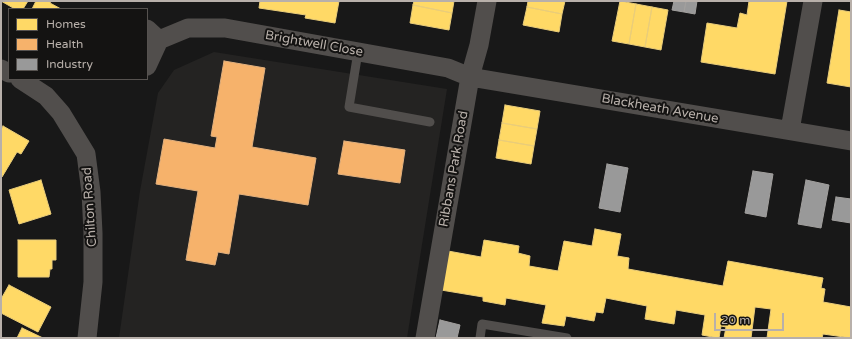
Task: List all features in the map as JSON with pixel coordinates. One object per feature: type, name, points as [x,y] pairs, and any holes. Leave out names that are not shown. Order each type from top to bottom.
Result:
[{"type":"street","name":"Ribbans Park Road","points":[[425,338],[470,77],[479,45],[487,1]]},
{"type":"street","points":[[790,130],[813,1]]},
{"type":"street","name":"Brightwell Close","points":[[148,61],[153,35],[188,28],[225,28],[448,68],[470,77]]},
{"type":"street","name":"Blackheath Avenue","points":[[470,77],[851,141]]},
{"type":"street","name":"Chilton Road","points":[[22,80],[46,96],[61,113],[86,154],[91,192],[93,233],[93,282],[87,338]]},
{"type":"lane","points":[[358,52],[349,107],[430,122]]},
{"type":"lane","points":[[480,338],[482,324],[567,338]]},
{"type":"shaded area","points":[[214,52],[447,89],[407,338],[119,338],[140,191],[158,93],[174,70]]},
{"type":"building: Homes","points":[[1,1],[28,1],[24,8],[13,8]]},
{"type":"building: Homes","points":[[36,1],[51,1],[50,3],[59,8],[32,8]]},
{"type":"building: Homes","points":[[260,1],[339,1],[335,23],[305,18],[306,15],[259,8]]},
{"type":"building: Homes","points":[[414,1],[454,1],[452,13],[413,5]]},
{"type":"building: Homes","points":[[528,1],[565,1],[562,14],[527,7]]},
{"type":"building: Homes","points":[[620,1],[636,4],[629,44],[612,41]]},
{"type":"building: Homes","points":[[749,1],[787,1],[775,74],[701,62],[707,23],[737,28],[740,13],[747,15]]},
{"type":"building: Homes","points":[[636,4],[652,7],[645,47],[629,44]]},
{"type":"building: Homes","points":[[413,5],[452,13],[449,30],[410,23]]},
{"type":"building: Homes","points":[[527,7],[562,14],[559,32],[523,25]]},
{"type":"building: Homes","points":[[652,7],[668,10],[661,50],[645,47]]},
{"type":"building: Homes","points":[[839,10],[851,12],[851,87],[827,83]]},
{"type":"building: Homes","points":[[505,105],[540,111],[537,129],[502,123]]},
{"type":"building: Homes","points":[[502,123],[537,129],[534,146],[499,140]]},
{"type":"building: Homes","points":[[3,126],[29,141],[21,154],[17,152],[2,177],[1,130]]},
{"type":"building: Homes","points":[[499,140],[534,146],[531,164],[496,158]]},
{"type":"building: Homes","points":[[41,180],[51,214],[19,224],[9,190]]},
{"type":"building: Homes","points":[[595,229],[621,234],[617,256],[629,258],[628,269],[723,286],[728,261],[823,278],[821,288],[825,289],[823,302],[851,307],[851,338],[823,334],[822,338],[767,338],[771,309],[755,307],[751,338],[724,338],[726,327],[721,326],[718,338],[702,335],[705,315],[676,310],[674,324],[645,319],[647,306],[606,298],[603,313],[596,312],[594,321],[566,316],[564,326],[542,323],[546,305],[506,298],[505,305],[483,301],[483,297],[441,290],[448,251],[481,257],[484,240],[519,246],[518,253],[530,256],[529,266],[558,271],[564,241],[592,246]]},
{"type":"building: Homes","points":[[18,240],[56,240],[56,260],[52,260],[52,269],[50,269],[49,277],[18,277]]},
{"type":"building: Homes","points":[[9,285],[51,307],[38,332],[1,313],[1,299]]},
{"type":"building: Homes","points":[[22,328],[43,338],[17,338]]},
{"type":"building: Health","points":[[224,61],[265,68],[252,147],[316,158],[308,205],[239,194],[229,254],[218,252],[215,265],[186,260],[198,191],[156,184],[164,139],[215,148],[217,137],[211,136]]},
{"type":"building: Health","points":[[344,141],[405,150],[400,183],[338,174]]},
{"type":"building: Industry","points":[[674,1],[686,1],[684,12],[672,10]]},
{"type":"building: Industry","points":[[686,1],[697,1],[695,14],[684,12]]},
{"type":"building: Industry","points":[[607,164],[628,168],[620,212],[599,208]]},
{"type":"building: Industry","points":[[753,171],[773,174],[766,217],[745,213]]},
{"type":"building: Industry","points":[[806,180],[829,185],[821,228],[798,224]]},
{"type":"building: Industry","points":[[836,197],[851,199],[851,223],[832,220]]},
{"type":"building: Industry","points":[[440,320],[460,325],[457,338],[436,338]]}]
